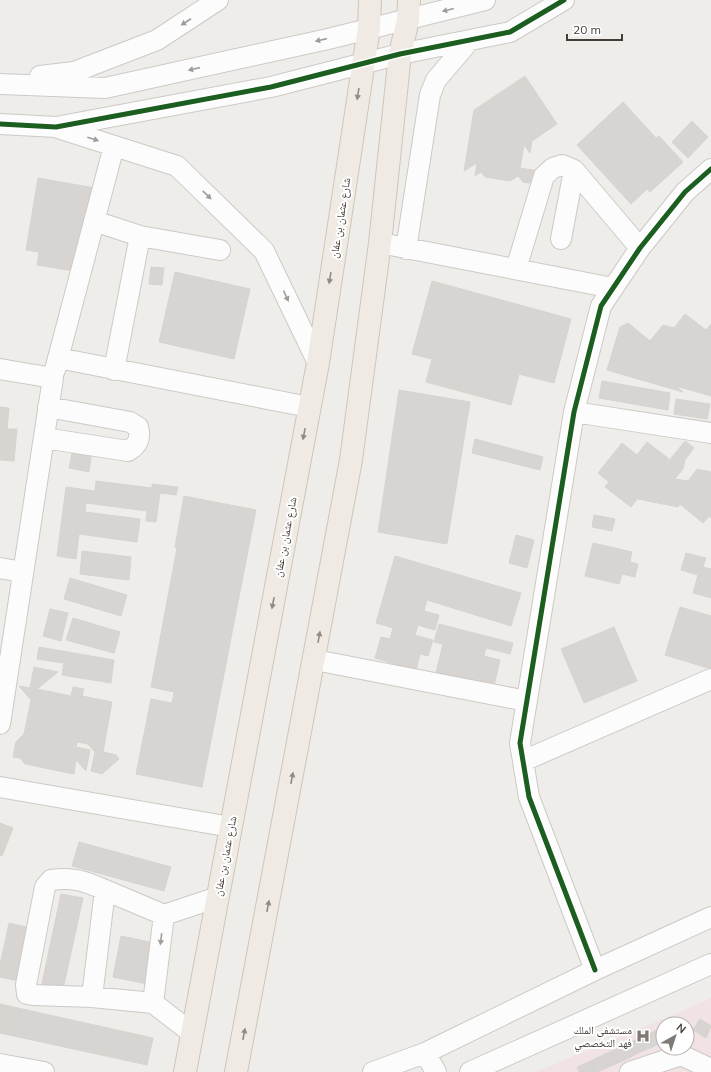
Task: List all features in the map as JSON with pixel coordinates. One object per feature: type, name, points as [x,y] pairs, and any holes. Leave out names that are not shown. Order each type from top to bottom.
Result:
[{"type":"main road","name":"شارع عثمان بن عفان","points":[[185,1072],[318,363],[369,28],[370,0]]},
{"type":"main road","points":[[236,1072],[315,660],[351,460],[380,243],[400,54],[408,10]]},
{"type":"street","points":[[0,83],[74,72],[157,40],[218,0]]},
{"type":"street","points":[[0,83],[105,88],[369,28],[408,10],[485,0]]},
{"type":"street","points":[[0,124],[56,127],[271,87],[400,54],[510,32],[564,0]]},
{"type":"street","points":[[406,248],[430,95],[436,80],[470,40]]},
{"type":"street","points":[[56,127],[176,166],[264,251],[318,363]]},
{"type":"street","points":[[0,724],[53,378],[114,146]]},
{"type":"street","points":[[516,269],[544,176],[553,168],[562,165],[574,170],[640,248]]},
{"type":"street","points":[[595,970],[529,797],[520,743],[574,412],[601,306],[640,248],[685,192],[711,169]]},
{"type":"street","points":[[561,239],[574,170]]},
{"type":"street","points":[[94,221],[140,236],[220,250]]},
{"type":"street","points":[[114,370],[140,236]]},
{"type":"street","points":[[380,243],[613,288]]},
{"type":"street","points":[[58,358],[309,407]]},
{"type":"street","points":[[0,369],[53,378]]},
{"type":"street","points":[[44,438],[128,451],[136,447],[140,437],[138,427],[130,422],[48,407]]},
{"type":"street","points":[[574,412],[711,433]]},
{"type":"street","points":[[0,568],[23,572]]},
{"type":"street","points":[[315,660],[527,701]]},
{"type":"street","points":[[523,761],[711,679]]},
{"type":"street","points":[[0,787],[231,827]]},
{"type":"street","points":[[192,1033],[153,1003],[92,997],[33,995],[27,994],[26,985],[45,887],[51,880],[68,878],[86,882],[164,915],[218,897]]},
{"type":"street","points":[[92,997],[105,890]]},
{"type":"street","points":[[153,1003],[164,915]]},
{"type":"street","points":[[373,1072],[425,1053],[595,970],[711,917]]},
{"type":"street","points":[[470,1072],[711,964]]},
{"type":"street","points":[[425,1053],[436,1072]]},
{"type":"street","points":[[630,1072],[681,1055],[711,1069]]},
{"type":"street","points":[[0,1064],[44,1072]]},
{"type":"shaded area","name":"مستشفى الملك فهد التخصصي","points":[[711,998],[711,1072],[536,1072],[655,1022],[655,1056],[695,1056],[695,1016],[670,1016]]},
{"type":"building","points":[[525,76],[557,124],[532,141],[530,153],[524,145],[520,168],[538,171],[536,184],[523,182],[518,176],[510,181],[485,177],[481,172],[475,176],[477,163],[464,171],[474,110]]},
{"type":"building","points":[[623,102],[656,138],[659,136],[683,162],[650,192],[647,189],[631,204],[577,145]]},
{"type":"building","points":[[692,121],[708,137],[688,158],[672,142]]},
{"type":"building","points":[[38,178],[95,188],[80,272],[37,265],[39,252],[26,250]]},
{"type":"building","points":[[151,267],[164,268],[162,285],[149,284]]},
{"type":"building","points":[[175,272],[250,289],[234,359],[159,342]]},
{"type":"building","points":[[432,281],[571,319],[554,383],[519,374],[511,405],[426,382],[432,359],[412,354]]},
{"type":"building","points":[[685,314],[706,330],[711,324],[711,396],[676,386],[683,392],[607,370],[620,327],[628,323],[650,341],[663,325],[674,328]]},
{"type":"building","points":[[602,381],[670,393],[668,410],[599,398]]},
{"type":"building","points":[[399,390],[470,402],[447,544],[378,532]]},
{"type":"building","points":[[676,399],[710,404],[707,419],[674,414]]},
{"type":"building","points":[[0,407],[9,408],[7,429],[17,429],[14,461],[0,460]]},
{"type":"building","points":[[475,439],[543,457],[540,470],[472,453]]},
{"type":"building","points":[[685,441],[694,448],[685,460],[683,469],[675,479],[688,481],[697,469],[711,472],[711,518],[709,516],[703,523],[680,504],[678,507],[638,499]]},
{"type":"building","points":[[647,442],[669,459],[631,507],[605,487],[609,482],[598,473],[622,443],[637,455]]},
{"type":"building","points":[[73,448],[92,451],[89,472],[69,468]]},
{"type":"building","points":[[96,481],[152,488],[152,484],[178,487],[176,495],[160,493],[156,522],[146,521],[147,511],[86,503],[85,512],[140,519],[137,542],[79,534],[76,559],[57,556],[66,487],[95,491]]},
{"type":"building","points":[[184,496],[256,510],[202,787],[136,774],[151,699],[172,703],[174,692],[151,687],[177,548],[175,547]]},
{"type":"building","points":[[594,515],[615,519],[612,531],[592,527]]},
{"type":"building","points":[[516,535],[534,540],[527,568],[509,563]]},
{"type":"building","points":[[593,543],[632,552],[630,562],[638,564],[635,577],[622,574],[619,584],[585,576]]},
{"type":"building","points":[[82,551],[131,557],[129,580],[80,574]]},
{"type":"building","points":[[686,553],[706,558],[703,567],[711,569],[711,598],[693,593],[698,575],[681,570]]},
{"type":"building","points":[[395,556],[521,593],[511,626],[427,600],[424,611],[439,615],[435,630],[418,625],[415,635],[433,640],[428,656],[420,654],[416,670],[375,658],[381,637],[390,639],[393,628],[376,623]]},
{"type":"building","points":[[70,578],[127,595],[121,616],[64,599]]},
{"type":"building","points":[[680,607],[711,616],[711,669],[665,655]]},
{"type":"building","points":[[50,609],[68,613],[61,641],[43,636]]},
{"type":"building","points":[[73,618],[120,632],[114,653],[66,640]]},
{"type":"building","points":[[439,624],[513,643],[510,654],[486,648],[484,656],[500,660],[494,686],[436,672],[443,644],[434,642]]},
{"type":"building","points":[[614,627],[637,681],[584,703],[561,649]]},
{"type":"building","points":[[39,647],[114,660],[111,683],[62,675],[64,663],[37,659]]},
{"type":"building","points":[[34,667],[58,672],[37,689],[71,696],[73,687],[84,689],[82,696],[112,702],[103,752],[116,755],[119,759],[102,774],[91,771],[95,752],[88,744],[77,742],[76,747],[90,750],[86,771],[76,760],[74,774],[25,764],[20,758],[13,757],[16,742],[24,734],[31,700],[19,686],[30,688]]},
{"type":"building","points":[[0,823],[13,828],[2,856],[0,855]]},
{"type":"building","points":[[79,842],[171,867],[164,891],[72,866]]},
{"type":"building","points":[[61,894],[83,898],[62,994],[41,988]]},
{"type":"building","points":[[9,923],[34,929],[23,982],[0,977],[0,965]]},
{"type":"building","points":[[121,936],[155,943],[147,984],[113,977]]},
{"type":"building","points":[[0,1004],[153,1038],[147,1065],[0,1033]]},
{"type":"building","points":[[700,1019],[711,1026],[706,1038],[695,1031],[695,1027]]},
{"type":"building","points":[[655,1031],[655,1046],[652,1047],[647,1035]]},
{"type":"building","points":[[647,1035],[652,1047],[638,1053],[633,1041]]},
{"type":"building","points":[[633,1041],[638,1053],[625,1060],[619,1048]]},
{"type":"building","points":[[619,1048],[625,1060],[611,1066],[605,1054]]},
{"type":"building","points":[[605,1054],[611,1066],[597,1072],[591,1061]]},
{"type":"building","points":[[591,1061],[597,1072],[579,1072],[577,1067]]},
{"type":"cycle path","points":[[0,124],[56,127],[271,87],[400,54],[510,32],[564,0]]},
{"type":"cycle path","points":[[595,970],[529,797],[520,743],[574,412],[601,306],[640,248],[685,192],[711,169]]},
{"type":"place","name":"مستشفى الملك فهد التخصصي","points":[[643,1036]]}]
